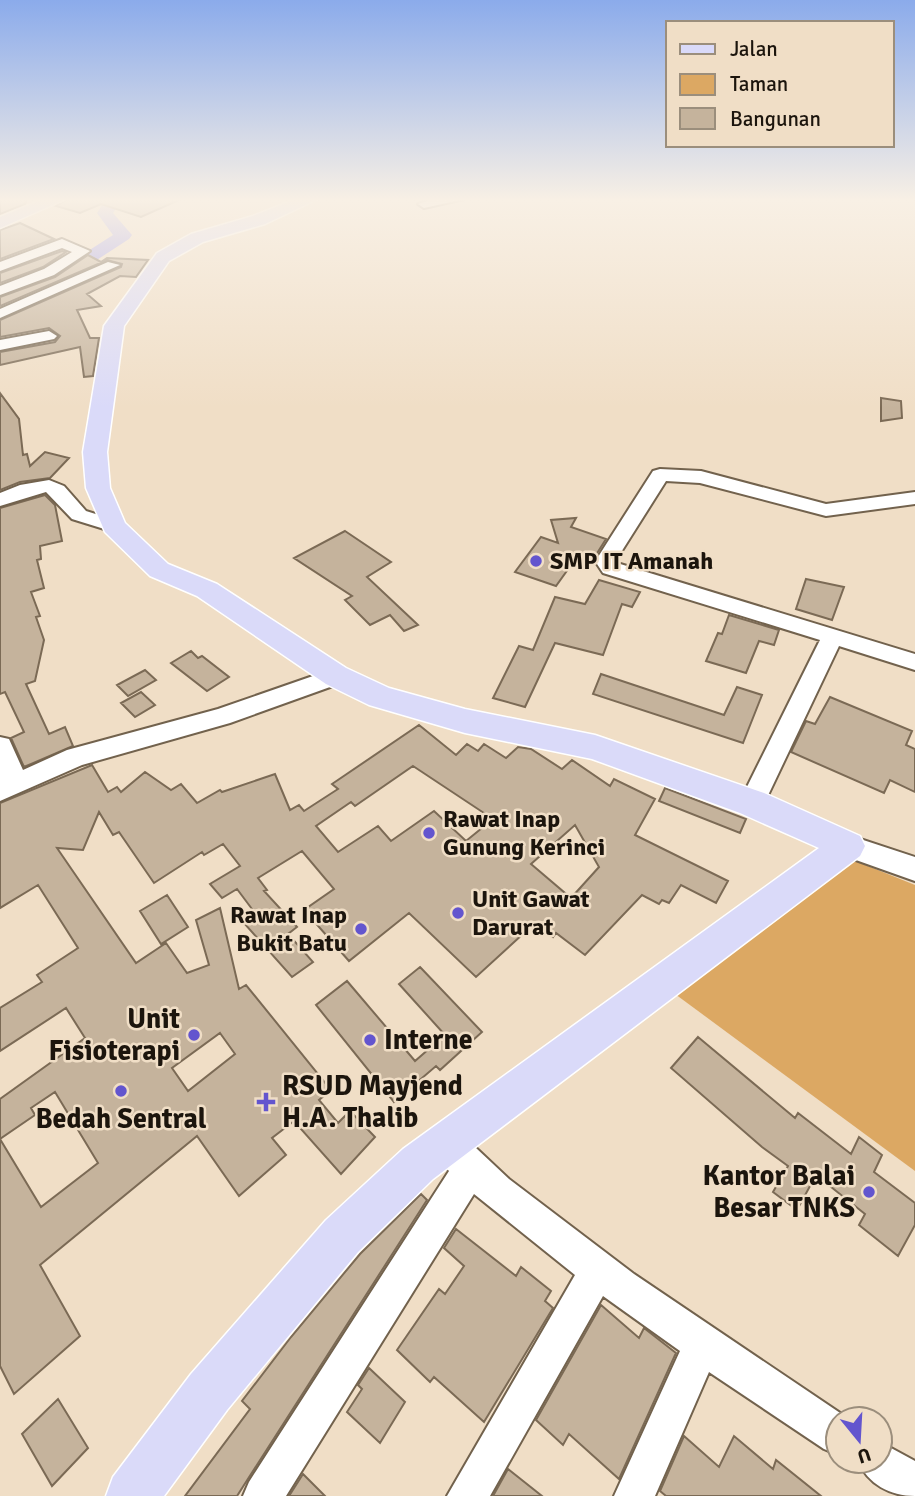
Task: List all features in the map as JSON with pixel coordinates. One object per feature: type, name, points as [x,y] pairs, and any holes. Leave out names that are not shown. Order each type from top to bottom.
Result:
[{"type":"main road","points":[[132,1496],[209,1392],[342,1236],[418,1164],[458,1157],[848,846],[752,803],[595,747],[465,721],[380,696],[336,676],[207,590],[159,570],[114,526],[98,488],[94,452],[114,326],[152,269]]},
{"type":"street","points":[[0,291],[54,269]]},
{"type":"street","points":[[0,314],[104,269]]},
{"type":"street","points":[[0,345],[49,336]]},
{"type":"street","points":[[915,498],[896,498],[847,510],[827,510],[701,477],[660,475],[607,561],[610,568],[915,662]]},
{"type":"street","points":[[0,500],[27,489],[49,486],[57,490],[79,515],[114,526]]},
{"type":"street","points":[[752,803],[832,636]]},
{"type":"street","points":[[0,746],[8,787],[76,757],[222,717],[336,676]]},
{"type":"street","points":[[848,846],[915,869]]},
{"type":"street","points":[[263,1496],[458,1157],[598,1271],[702,1345],[824,1426]]},
{"type":"street","points":[[467,1496],[598,1271]]},
{"type":"street","points":[[634,1496],[702,1345]]},
{"type":"street","points":[[894,1471],[915,1485]]},
{"type":"green space","points":[[853,860],[915,885],[915,1171],[675,994]]},
{"type":"building","points":[[12,269],[38,269],[0,283],[0,273]]},
{"type":"building","points":[[67,269],[86,269],[0,306],[0,297],[55,277]]},
{"type":"building","points":[[117,269],[142,269],[136,277],[120,276],[87,294],[101,306],[77,310],[90,338],[99,338],[93,376],[84,377],[80,347],[0,365],[0,352],[55,342],[60,336],[49,328],[0,337],[0,320]]},
{"type":"building","points":[[0,393],[19,419],[23,455],[27,454],[30,466],[45,452],[69,458],[50,478],[20,482],[0,490]]},
{"type":"building","points":[[881,398],[901,401],[902,418],[881,421]]},
{"type":"building","points":[[45,495],[55,505],[62,541],[40,546],[41,559],[37,560],[44,588],[31,592],[40,616],[36,617],[44,640],[35,681],[26,684],[49,734],[65,727],[73,746],[24,767],[11,738],[24,732],[5,692],[0,694],[0,508]]},
{"type":"building","points":[[576,518],[571,527],[606,539],[589,566],[574,561],[556,586],[515,572],[541,537],[558,543],[551,520]]},
{"type":"building","points":[[345,531],[391,562],[367,577],[418,625],[404,631],[390,615],[370,625],[345,600],[352,596],[294,558]]},
{"type":"building","points":[[806,579],[844,587],[832,620],[796,609]]},
{"type":"building","points":[[599,580],[640,592],[632,607],[622,604],[603,655],[555,643],[525,707],[493,698],[519,646],[533,650],[555,597],[585,604]]},
{"type":"building","points":[[729,615],[779,630],[774,645],[759,641],[746,673],[706,661],[718,633],[722,634]]},
{"type":"building","points":[[191,651],[229,677],[207,691],[171,663]]},
{"type":"building","points":[[145,670],[156,680],[128,696],[117,685]]},
{"type":"building","points":[[601,674],[724,715],[737,687],[762,695],[743,743],[593,694]]},
{"type":"building","points":[[141,692],[155,705],[135,717],[121,703]]},
{"type":"building","points":[[830,697],[912,731],[906,745],[915,749],[915,792],[890,780],[884,793],[791,752],[806,721],[815,724]]},
{"type":"building","points":[[419,725],[456,755],[467,744],[478,751],[484,744],[506,758],[518,747],[531,749],[562,769],[572,760],[610,786],[614,779],[655,799],[635,835],[728,881],[716,903],[681,885],[669,903],[662,900],[659,904],[642,895],[585,955],[556,933],[553,937],[535,923],[476,977],[409,913],[349,961],[304,910],[334,889],[302,851],[258,878],[267,890],[264,891],[297,927],[288,934],[313,962],[292,977],[243,922],[255,913],[237,889],[222,898],[210,884],[240,866],[223,844],[204,855],[202,852],[154,883],[119,832],[113,835],[99,812],[83,850],[57,848],[136,963],[166,943],[187,973],[209,965],[196,920],[220,908],[239,989],[246,985],[331,1090],[319,1100],[338,1123],[350,1111],[375,1137],[341,1174],[294,1121],[272,1138],[286,1155],[239,1196],[197,1136],[40,1265],[80,1336],[14,1394],[0,1366],[0,1139],[0,1099],[85,1038],[66,1008],[0,1051],[0,1008],[42,982],[37,975],[78,948],[38,885],[0,908],[0,803],[92,765],[108,792],[117,787],[121,792],[145,772],[171,790],[181,784],[197,803],[220,790],[222,792],[275,774],[290,810],[299,805],[304,811],[338,789],[332,784]],"holes":[[[413,766],[493,819],[466,841],[434,811],[391,841],[378,826],[338,852],[316,826],[351,802],[355,806]],[[575,825],[599,867],[571,898],[531,864]],[[220,1033],[235,1054],[188,1091],[172,1068]],[[55,1092],[98,1163],[41,1207],[0,1139],[35,1115],[31,1108]]]},
{"type":"building","points":[[665,788],[746,819],[740,833],[659,801]]},
{"type":"building","points":[[167,895],[188,927],[161,944],[140,911]]},
{"type":"building","points":[[420,967],[482,1032],[440,1070],[436,1066],[394,1102],[316,1005],[347,981],[415,1061],[445,1035],[399,984]]},
{"type":"building","points":[[698,1037],[795,1118],[798,1113],[851,1154],[859,1137],[882,1155],[874,1172],[915,1203],[915,1225],[898,1256],[859,1225],[865,1214],[816,1175],[797,1210],[773,1192],[788,1166],[762,1147],[671,1068]]},
{"type":"building","points":[[421,1194],[427,1200],[237,1496],[185,1496],[250,1409],[242,1401],[291,1337],[360,1254]]},
{"type":"building","points":[[456,1229],[516,1276],[521,1267],[551,1291],[545,1301],[553,1308],[484,1422],[434,1377],[430,1382],[397,1350],[439,1289],[445,1294],[464,1266],[444,1248]]},
{"type":"building","points":[[601,1305],[639,1338],[644,1328],[676,1353],[619,1479],[569,1434],[563,1445],[536,1420]]},
{"type":"building","points":[[369,1368],[405,1402],[380,1443],[347,1412],[362,1389],[358,1385]]},
{"type":"building","points":[[58,1399],[88,1448],[52,1486],[22,1434]]},
{"type":"building","points":[[684,1436],[719,1467],[734,1436],[773,1469],[776,1460],[821,1496],[666,1496],[660,1491]]},
{"type":"building","points":[[508,1469],[542,1496],[493,1496]]},
{"type":"building","points":[[303,1474],[325,1496],[289,1496]]},
{"type":"waterway","points":[[0,296],[69,269]]},
{"type":"place","name":"SMP IT Amanah","points":[[536,561]]},
{"type":"place","name":"Rawat Inap Gunung Kerinci","points":[[429,833]]},
{"type":"place","name":"Unit Gawat Darurat","points":[[458,913]]},
{"type":"place","name":"Rawat Inap Bukit Batu","points":[[361,929]]},
{"type":"place","name":"Unit Fisioterapi","points":[[194,1035]]},
{"type":"place","name":"Interne","points":[[370,1040]]},
{"type":"place","name":"Bedah Sentral","points":[[121,1091]]},
{"type":"place","name":"RSUD Mayjend H.A. Thalib","points":[[266,1102]]},
{"type":"place","name":"Kantor Balai Besar TNKS","points":[[869,1192]]}]
